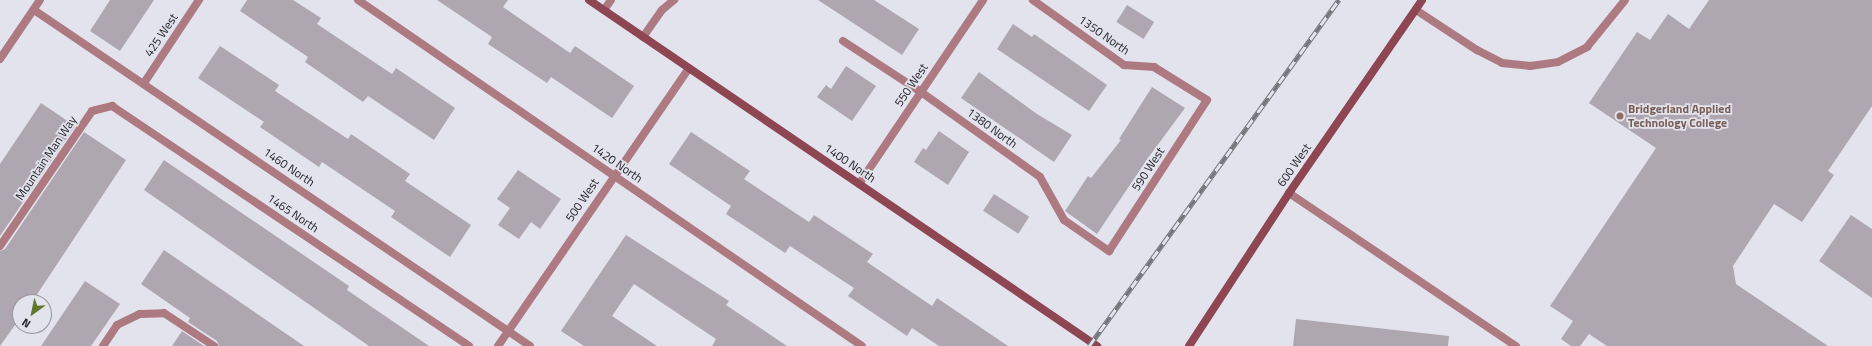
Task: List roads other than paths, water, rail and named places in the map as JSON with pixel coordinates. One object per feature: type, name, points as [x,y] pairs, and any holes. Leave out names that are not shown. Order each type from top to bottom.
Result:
[{"type":"main road","name":"1400 North","points":[[589,0],[1097,346]]},
{"type":"main road","name":"600 West","points":[[1189,346],[1289,193],[1422,0]]},
{"type":"street","points":[[0,59],[40,0]]},
{"type":"street","name":"425 West","points":[[144,83],[199,0]]},
{"type":"street","name":"1420 North","points":[[358,0],[862,346]]},
{"type":"street","points":[[604,10],[611,0]]},
{"type":"street","points":[[643,37],[662,10],[674,0]]},
{"type":"street","name":"550 West","points":[[860,184],[983,0]]},
{"type":"street","name":"1350 North","points":[[1034,0],[1124,65],[1154,67],[1206,100]]},
{"type":"street","points":[[1416,10],[1477,50],[1502,63],[1530,66],[1558,62],[1587,47],[1625,0]]},
{"type":"street","name":"1460 North","points":[[34,10],[144,83],[530,346]]},
{"type":"street","name":"1380 North","points":[[844,41],[921,92],[1040,177],[1064,220],[1109,251]]},
{"type":"street","name":"500 West","points":[[498,346],[613,175],[688,68]]},
{"type":"street","name":"590 West","points":[[1109,251],[1206,100]]},
{"type":"street","name":"1465 North","points":[[101,107],[112,106],[469,346]]},
{"type":"street","name":"Mountain Man Way","points":[[0,246],[92,111],[101,107]]},
{"type":"street","points":[[1289,193],[1516,346]]},
{"type":"street","points":[[103,346],[117,325],[140,314],[164,313],[214,346]]},
{"type":"railway","points":[[1089,346],[1339,0]]},
{"type":"place","name":"Bridgerland Applied Technology College","points":[[1620,116]]}]
